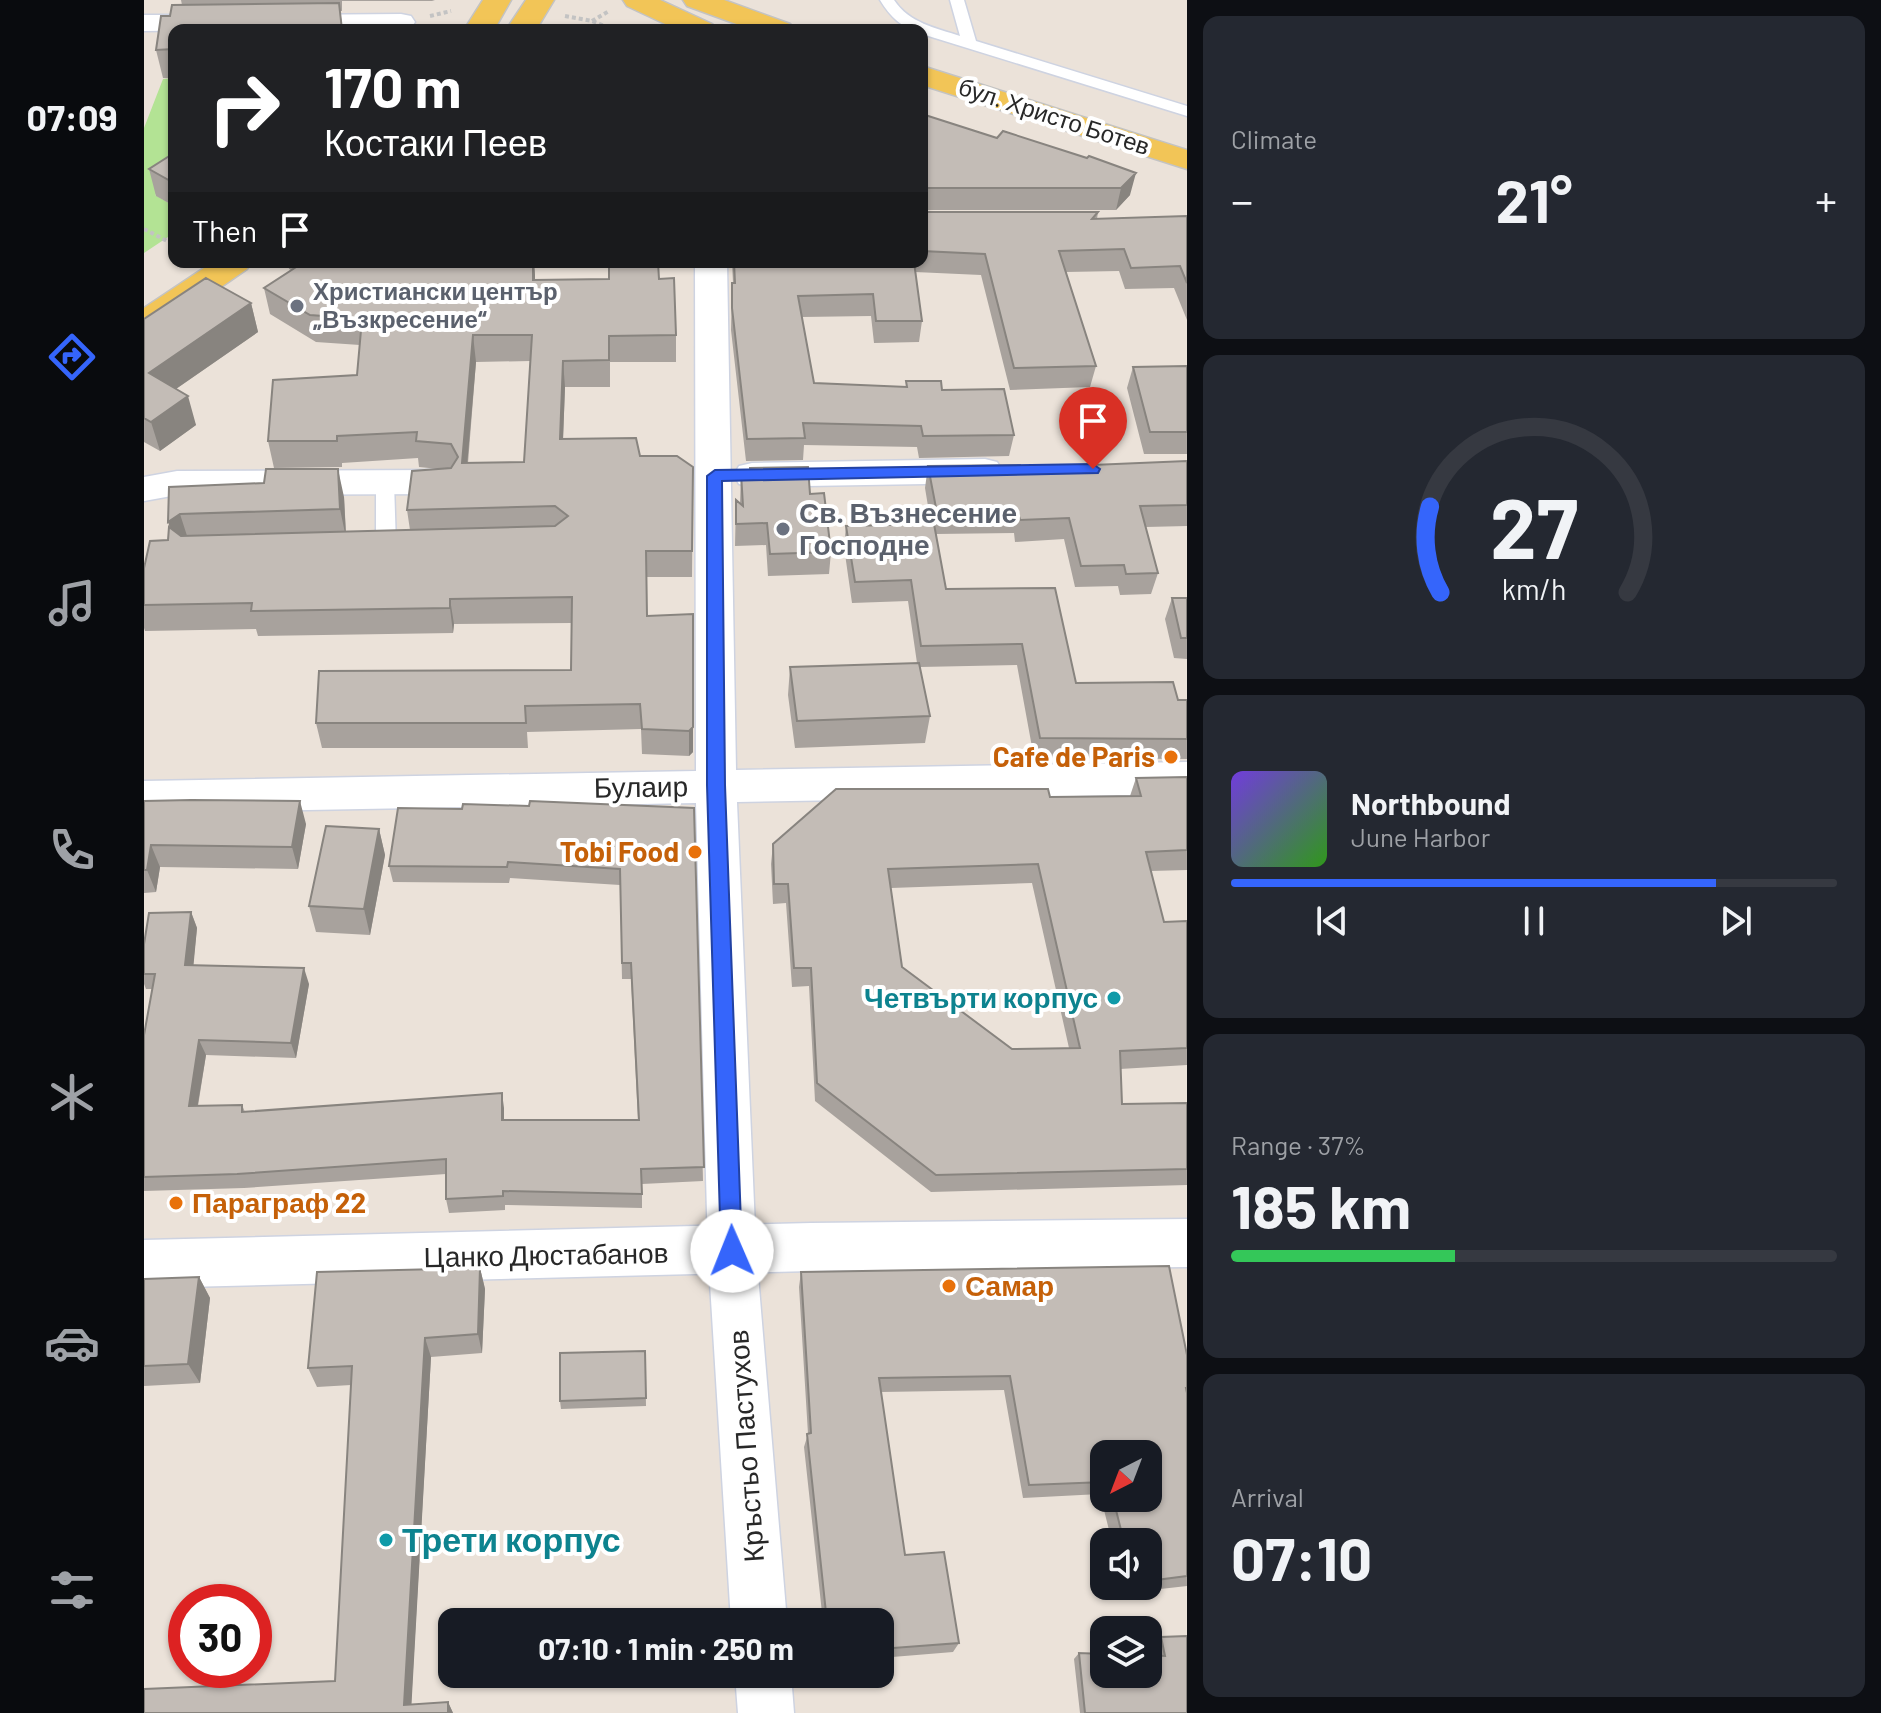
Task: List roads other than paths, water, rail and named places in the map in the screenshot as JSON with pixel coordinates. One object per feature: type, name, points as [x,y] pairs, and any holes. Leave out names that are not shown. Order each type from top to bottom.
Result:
[{"type":"main road","points":[[471,19],[497,0]]},
{"type":"main road","points":[[697,0],[763,24]]},
{"type":"main road","points":[[625,4],[684,24]]},
{"type":"main road","points":[[528,24],[546,7]]},
{"type":"main road","name":"бул. Христо Ботев","points":[[928,77],[1187,160]]},
{"type":"main road","name":"бул. Христо Ботев","points":[[928,105],[1187,188]]},
{"type":"main road","points":[[144,293],[168,266]]},
{"type":"main road","points":[[144,324],[226,268]]},
{"type":"street","points":[[144,23],[401,22]]},
{"type":"street","name":"Кръстьо Пастухов","points":[[711,268],[716,785],[732,1251],[758,1608]]},
{"type":"street","points":[[715,476],[1014,471]]},
{"type":"street","points":[[144,489],[177,483],[441,482]]},
{"type":"street","name":"Булаир","points":[[144,797],[1187,778]]},
{"type":"street","name":"Цанко Дюстабанов","points":[[144,1264],[811,1247],[1185,1253]]},
{"type":"street","points":[[764,1688],[766,1713]]},
{"type":"lane","points":[[887,0],[904,20],[915,24]]},
{"type":"lane","points":[[957,0],[970,44]]},
{"type":"lane","points":[[928,29],[1187,111]]},
{"type":"lane","points":[[385,482],[386,546]]},
{"type":"place","name":"Христиански център „Възкресение“","points":[[297,306]]},
{"type":"place","name":"Св. Възнесение Господне","points":[[783,529]]},
{"type":"place","name":"Cafe de Paris","points":[[1171,757]]},
{"type":"place","name":"Tobi Food","points":[[695,852]]},
{"type":"place","name":"Четвърти корпус","points":[[1114,998]]},
{"type":"place","name":"Параграф 22","points":[[176,1203]]},
{"type":"place","name":"Самар","points":[[949,1286]]},
{"type":"place","name":"Трети корпус","points":[[386,1540]]}]
